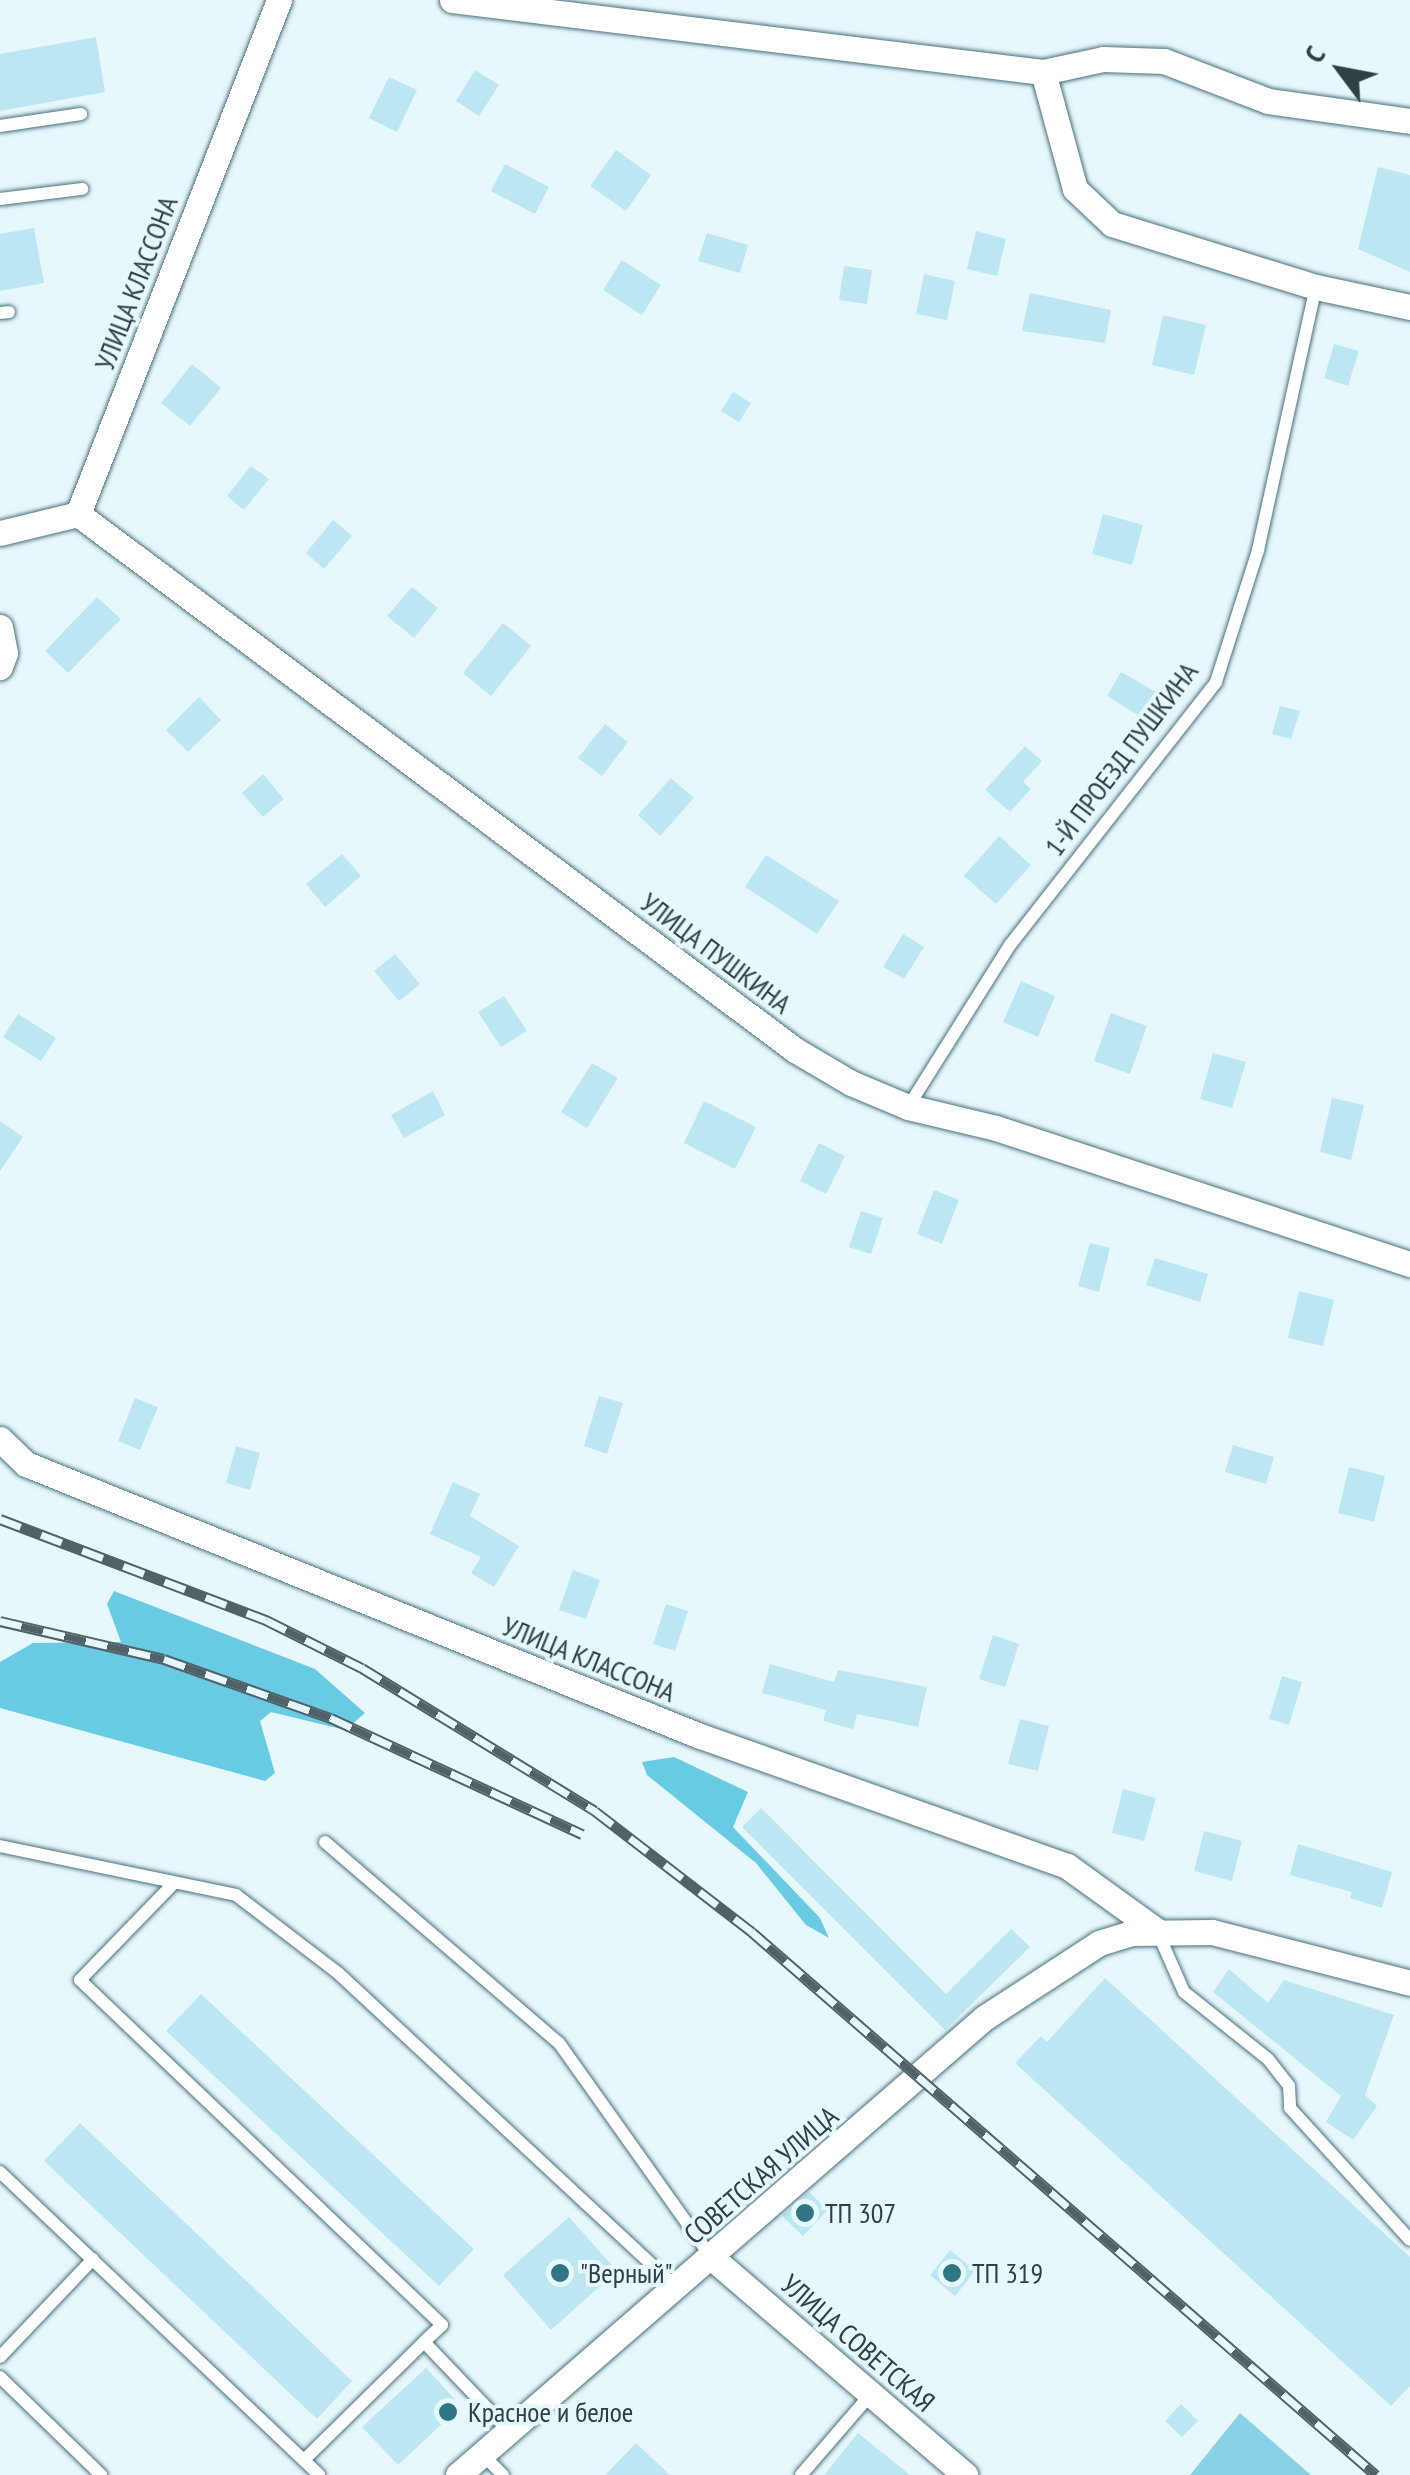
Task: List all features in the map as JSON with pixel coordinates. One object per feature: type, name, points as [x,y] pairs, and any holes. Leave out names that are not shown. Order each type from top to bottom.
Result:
[{"type":"street","name":"УЛИЦА КЛАССОНА","points":[[78,514],[278,0]]},
{"type":"street","points":[[452,0],[1043,72],[1102,59],[1164,61],[1268,101],[1410,120]]},
{"type":"street","points":[[1043,72],[1075,189],[1112,224],[1316,287],[1410,307]]},
{"type":"street","points":[[0,533],[78,514]]},
{"type":"street","name":"УЛИЦА ПУШКИНА","points":[[78,514],[795,1050],[908,1108],[996,1128],[1410,1264]]},
{"type":"street","points":[[0,627],[5,654],[0,667]]},
{"type":"street","name":"УЛИЦА КЛАССОНА","points":[[0,1440],[26,1464],[682,1729],[1066,1866],[1157,1931]]},
{"type":"street","points":[[1157,1931],[1270,1942],[1410,1983]]},
{"type":"street","name":"СОВЕТСКАЯ УЛИЦА","points":[[458,2475],[1025,1987],[1099,1943],[1157,1931]]},
{"type":"street","name":"УЛИЦА СОВЕТСКАЯ","points":[[711,2257],[965,2475]]},
{"type":"lane","points":[[0,126],[80,114]]},
{"type":"lane","points":[[0,199],[82,189]]},
{"type":"lane","name":"1-Й ПРОЕЗД ПУШКИНА","points":[[908,1108],[1010,945],[1216,682],[1258,550],[1316,287]]},
{"type":"lane","points":[[325,1842],[558,2043],[711,2257]]},
{"type":"lane","points":[[0,1846],[236,1896],[338,1973],[676,2286]]},
{"type":"lane","points":[[174,1882],[80,1980],[442,2325],[304,2460]]},
{"type":"lane","points":[[1157,1931],[1184,1992],[1268,2059],[1289,2086],[1290,2108],[1410,2240]]},
{"type":"lane","points":[[0,2172],[319,2475]]},
{"type":"lane","points":[[0,2356],[93,2259]]},
{"type":"lane","points":[[424,2342],[509,2431]]},
{"type":"lane","points":[[0,2377],[101,2475]]},
{"type":"lane","points":[[801,2475],[871,2394]]},
{"type":"lane","points":[[482,2454],[503,2475]]},
{"type":"shaded area","points":[[114,1591],[315,1669],[365,1713],[345,1730],[271,1712],[260,1721],[275,1773],[265,1781],[0,1708],[0,1662],[33,1643],[121,1642],[107,1604]]},
{"type":"shaded area","points":[[674,1757],[748,1792],[733,1827],[820,1918],[829,1938],[806,1925],[756,1863],[647,1775],[642,1762]]},
{"type":"shaded area","points":[[1240,2413],[1311,2475],[1190,2475]]},
{"type":"building","points":[[96,37],[105,92],[0,111],[0,54]]},
{"type":"building","points":[[475,70],[499,85],[479,116],[456,101]]},
{"type":"building","points":[[389,77],[417,90],[397,132],[369,118]]},
{"type":"building","points":[[616,150],[651,175],[626,211],[590,186]]},
{"type":"building","points":[[505,164],[549,187],[535,214],[491,191]]},
{"type":"building","points":[[1378,167],[1410,175],[1410,272],[1358,249]]},
{"type":"building","points":[[34,228],[44,283],[0,291],[0,234]]},
{"type":"building","points":[[976,231],[1006,239],[997,276],[967,269]]},
{"type":"building","points":[[707,233],[748,245],[740,273],[698,261]]},
{"type":"building","points":[[622,260],[661,285],[642,315],[603,290]]},
{"type":"building","points":[[844,266],[872,270],[867,304],[839,300]]},
{"type":"building","points":[[924,274],[955,281],[947,320],[916,314]]},
{"type":"building","points":[[1030,293],[1111,310],[1105,343],[1022,331]]},
{"type":"building","points":[[1163,315],[1206,325],[1194,375],[1152,365]]},
{"type":"building","points":[[1334,344],[1359,351],[1348,386],[1324,378]]},
{"type":"building","points":[[192,364],[221,388],[190,426],[161,403]]},
{"type":"building","points":[[733,392],[751,403],[739,422],[721,411]]},
{"type":"building","points":[[251,466],[269,479],[244,510],[227,496]]},
{"type":"building","points":[[1103,514],[1143,525],[1132,565],[1092,554]]},
{"type":"building","points":[[333,520],[352,536],[324,569],[306,553]]},
{"type":"building","points":[[412,587],[438,608],[414,638],[387,616]]},
{"type":"building","points":[[97,597],[121,619],[68,673],[45,651]]},
{"type":"building","points":[[503,623],[531,646],[491,696],[463,673]]},
{"type":"building","points":[[1121,672],[1158,693],[1143,718],[1107,696]]},
{"type":"building","points":[[199,697],[221,720],[188,752],[166,730]]},
{"type":"building","points":[[1280,706],[1300,711],[1291,739],[1272,734]]},
{"type":"building","points":[[605,724],[628,742],[602,776],[578,758]]},
{"type":"building","points":[[1025,746],[1042,761],[1023,782],[1031,789],[1010,812],[985,790]]},
{"type":"building","points":[[263,774],[284,799],[263,817],[242,793]]},
{"type":"building","points":[[671,778],[694,798],[660,836],[638,815]]},
{"type":"building","points":[[999,836],[1031,865],[996,904],[964,876]]},
{"type":"building","points":[[342,854],[361,876],[325,907],[306,884]]},
{"type":"building","points":[[766,855],[839,901],[817,934],[745,887]]},
{"type":"building","points":[[903,934],[924,947],[904,979],[883,967]]},
{"type":"building","points":[[395,954],[420,984],[399,1001],[374,971]]},
{"type":"building","points":[[1021,981],[1055,996],[1038,1037],[1003,1022]]},
{"type":"building","points":[[504,996],[527,1031],[501,1047],[478,1012]]},
{"type":"building","points":[[1111,1013],[1147,1026],[1130,1074],[1094,1061]]},
{"type":"building","points":[[18,1014],[56,1038],[41,1061],[3,1037]]},
{"type":"building","points":[[1213,1053],[1246,1062],[1232,1108],[1200,1099]]},
{"type":"building","points":[[592,1063],[618,1078],[587,1128],[561,1112]]},
{"type":"building","points":[[433,1091],[445,1115],[404,1138],[391,1115]]},
{"type":"building","points":[[1332,1098],[1364,1105],[1351,1160],[1320,1152]]},
{"type":"building","points":[[704,1101],[756,1127],[735,1169],[684,1143]]},
{"type":"building","points":[[0,1121],[23,1137],[0,1171]]},
{"type":"building","points":[[819,1143],[845,1156],[826,1194],[800,1181]]},
{"type":"building","points":[[934,1190],[959,1200],[942,1244],[917,1234]]},
{"type":"building","points":[[861,1211],[883,1218],[871,1254],[849,1247]]},
{"type":"building","points":[[1090,1243],[1110,1248],[1099,1292],[1078,1286]]},
{"type":"building","points":[[1155,1258],[1208,1274],[1200,1302],[1146,1285]]},
{"type":"building","points":[[1299,1291],[1334,1300],[1323,1346],[1288,1338]]},
{"type":"building","points":[[599,1396],[623,1403],[607,1454],[584,1446]]},
{"type":"building","points":[[135,1398],[158,1407],[140,1450],[118,1441]]},
{"type":"building","points":[[1233,1445],[1274,1457],[1266,1484],[1225,1472]]},
{"type":"building","points":[[236,1446],[260,1453],[250,1490],[226,1483]]},
{"type":"building","points":[[1349,1467],[1385,1476],[1374,1522],[1338,1513]]},
{"type":"building","points":[[453,1482],[480,1494],[470,1516],[519,1546],[494,1587],[471,1573],[481,1557],[430,1534]]},
{"type":"building","points":[[573,1570],[600,1580],[586,1619],[559,1610]]},
{"type":"building","points":[[666,1604],[688,1611],[675,1651],[653,1644]]},
{"type":"building","points":[[993,1635],[1019,1644],[1005,1687],[979,1679]]},
{"type":"building","points":[[770,1664],[834,1682],[838,1670],[927,1687],[918,1727],[857,1714],[853,1729],[823,1721],[826,1710],[762,1693]]},
{"type":"building","points":[[1282,1676],[1302,1682],[1289,1725],[1269,1719]]},
{"type":"building","points":[[1020,1719],[1049,1726],[1038,1771],[1008,1764]]},
{"type":"building","points":[[1123,1789],[1156,1798],[1144,1841],[1112,1833]]},
{"type":"building","points":[[761,1808],[946,1994],[1011,1929],[1030,1947],[945,2030],[742,1827]]},
{"type":"building","points":[[1204,1831],[1242,1841],[1232,1881],[1194,1871]]},
{"type":"building","points":[[1298,1844],[1392,1872],[1382,1908],[1350,1898],[1352,1892],[1290,1875]]},
{"type":"building","points":[[1229,1969],[1268,2003],[1284,1980],[1394,2015],[1365,2095],[1377,2106],[1353,2140],[1326,2122],[1341,2096],[1213,1992]]},
{"type":"building","points":[[1105,1978],[1410,2257],[1410,2386],[1391,2406],[1015,2063],[1041,2036],[1047,2042]]},
{"type":"building","points":[[201,1994],[474,2249],[439,2286],[166,2031]]},
{"type":"building","points":[[80,2123],[352,2381],[317,2419],[44,2161]]},
{"type":"building","name":"ТП 307","points":[[809,2192],[828,2210],[803,2236],[782,2216]]},
{"type":"building","name":"\"Верный\"","points":[[569,2217],[617,2271],[551,2330],[503,2275]]},
{"type":"building","name":"ТП 319","points":[[950,2250],[975,2271],[955,2296],[930,2275]]},
{"type":"building","points":[[426,2368],[461,2406],[398,2465],[362,2427]]},
{"type":"building","points":[[1181,2404],[1198,2421],[1182,2437],[1165,2421]]},
{"type":"building","points":[[858,2433],[910,2475],[824,2475]]},
{"type":"building","points":[[636,2443],[670,2475],[605,2475]]},
{"type":"railway","points":[[0,1519],[266,1620],[362,1668],[595,1811],[752,1932],[1376,2475]]},
{"type":"railway","points":[[0,1621],[164,1659],[331,1718],[582,1834]]},
{"type":"place","name":"ТП 307","points":[[805,2213]]},
{"type":"place","name":"\"Верный\"","points":[[560,2273]]},
{"type":"place","name":"ТП 319","points":[[952,2273]]},
{"type":"place","name":"Красное и белое","points":[[448,2412]]}]
